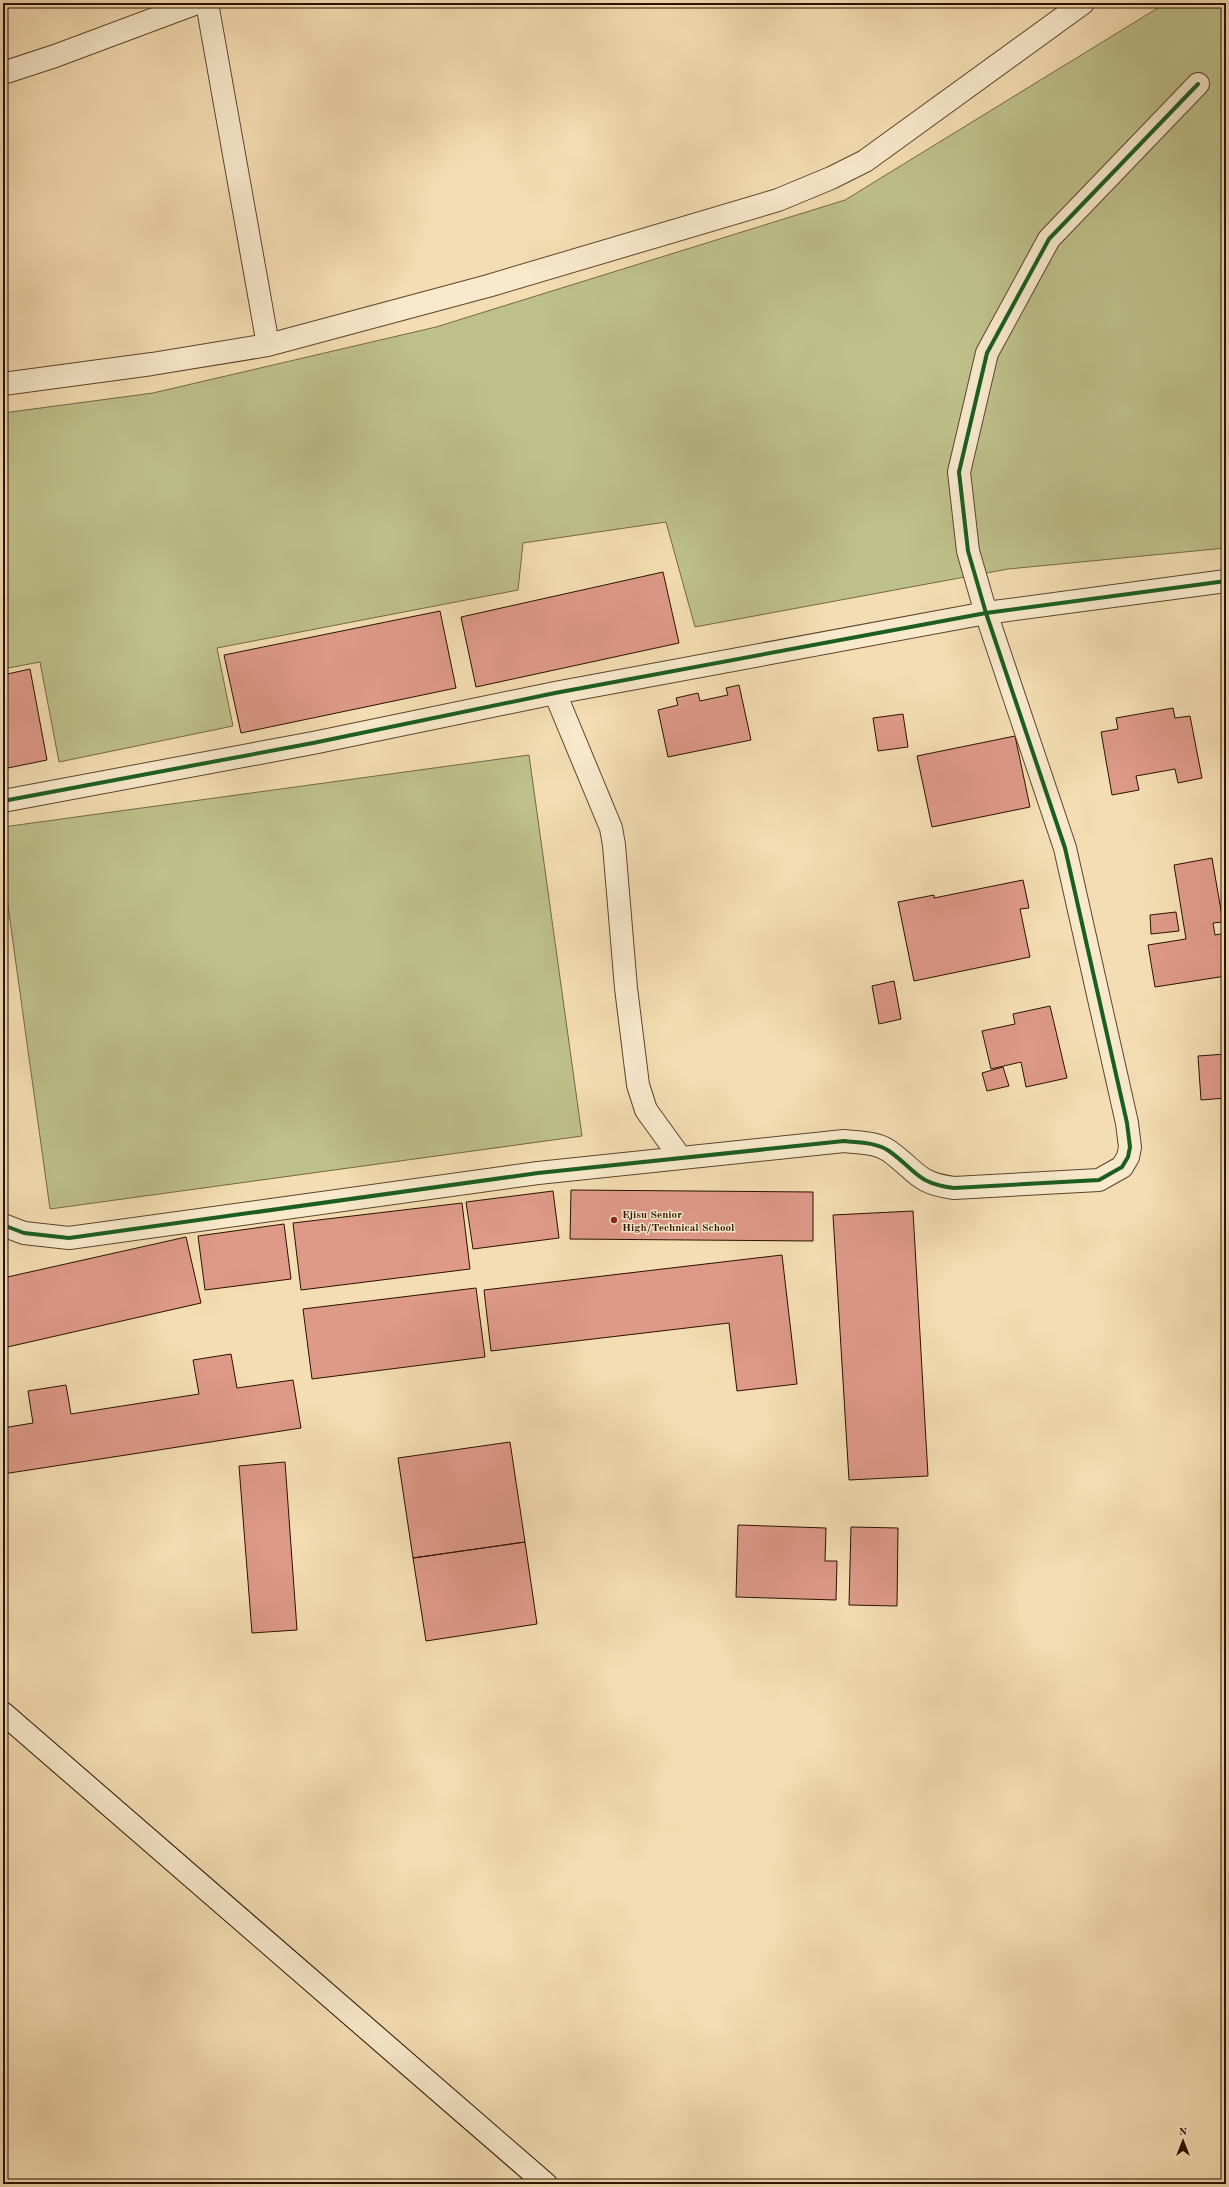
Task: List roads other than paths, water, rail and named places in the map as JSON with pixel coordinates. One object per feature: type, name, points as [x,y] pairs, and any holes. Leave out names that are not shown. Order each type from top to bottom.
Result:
[{"type":"street","points":[[3,73],[55,56],[197,3]]},
{"type":"street","points":[[207,3],[268,345]]},
{"type":"street","points":[[3,384],[152,364],[268,345],[503,282],[778,200],[865,161],[1083,3]]},
{"type":"street","points":[[3,1225],[24,1233],[69,1238],[538,1173],[844,1141],[873,1144],[888,1151],[921,1179],[934,1186],[954,1188],[1099,1180],[1122,1167],[1128,1157],[1130,1147],[1127,1123],[1065,848],[986,613],[968,551],[959,472],[988,353],[1049,239],[1198,84]]},
{"type":"street","points":[[3,801],[313,743],[555,693],[986,613],[1226,581]]},
{"type":"street","points":[[555,693],[611,828],[614,845],[626,988],[638,1084],[646,1110],[680,1157]]},
{"type":"street","points":[[3,1713],[546,2184]]},
{"type":"place","name":"Ejisu Senior High/Technical School","points":[[614,1220]]}]
